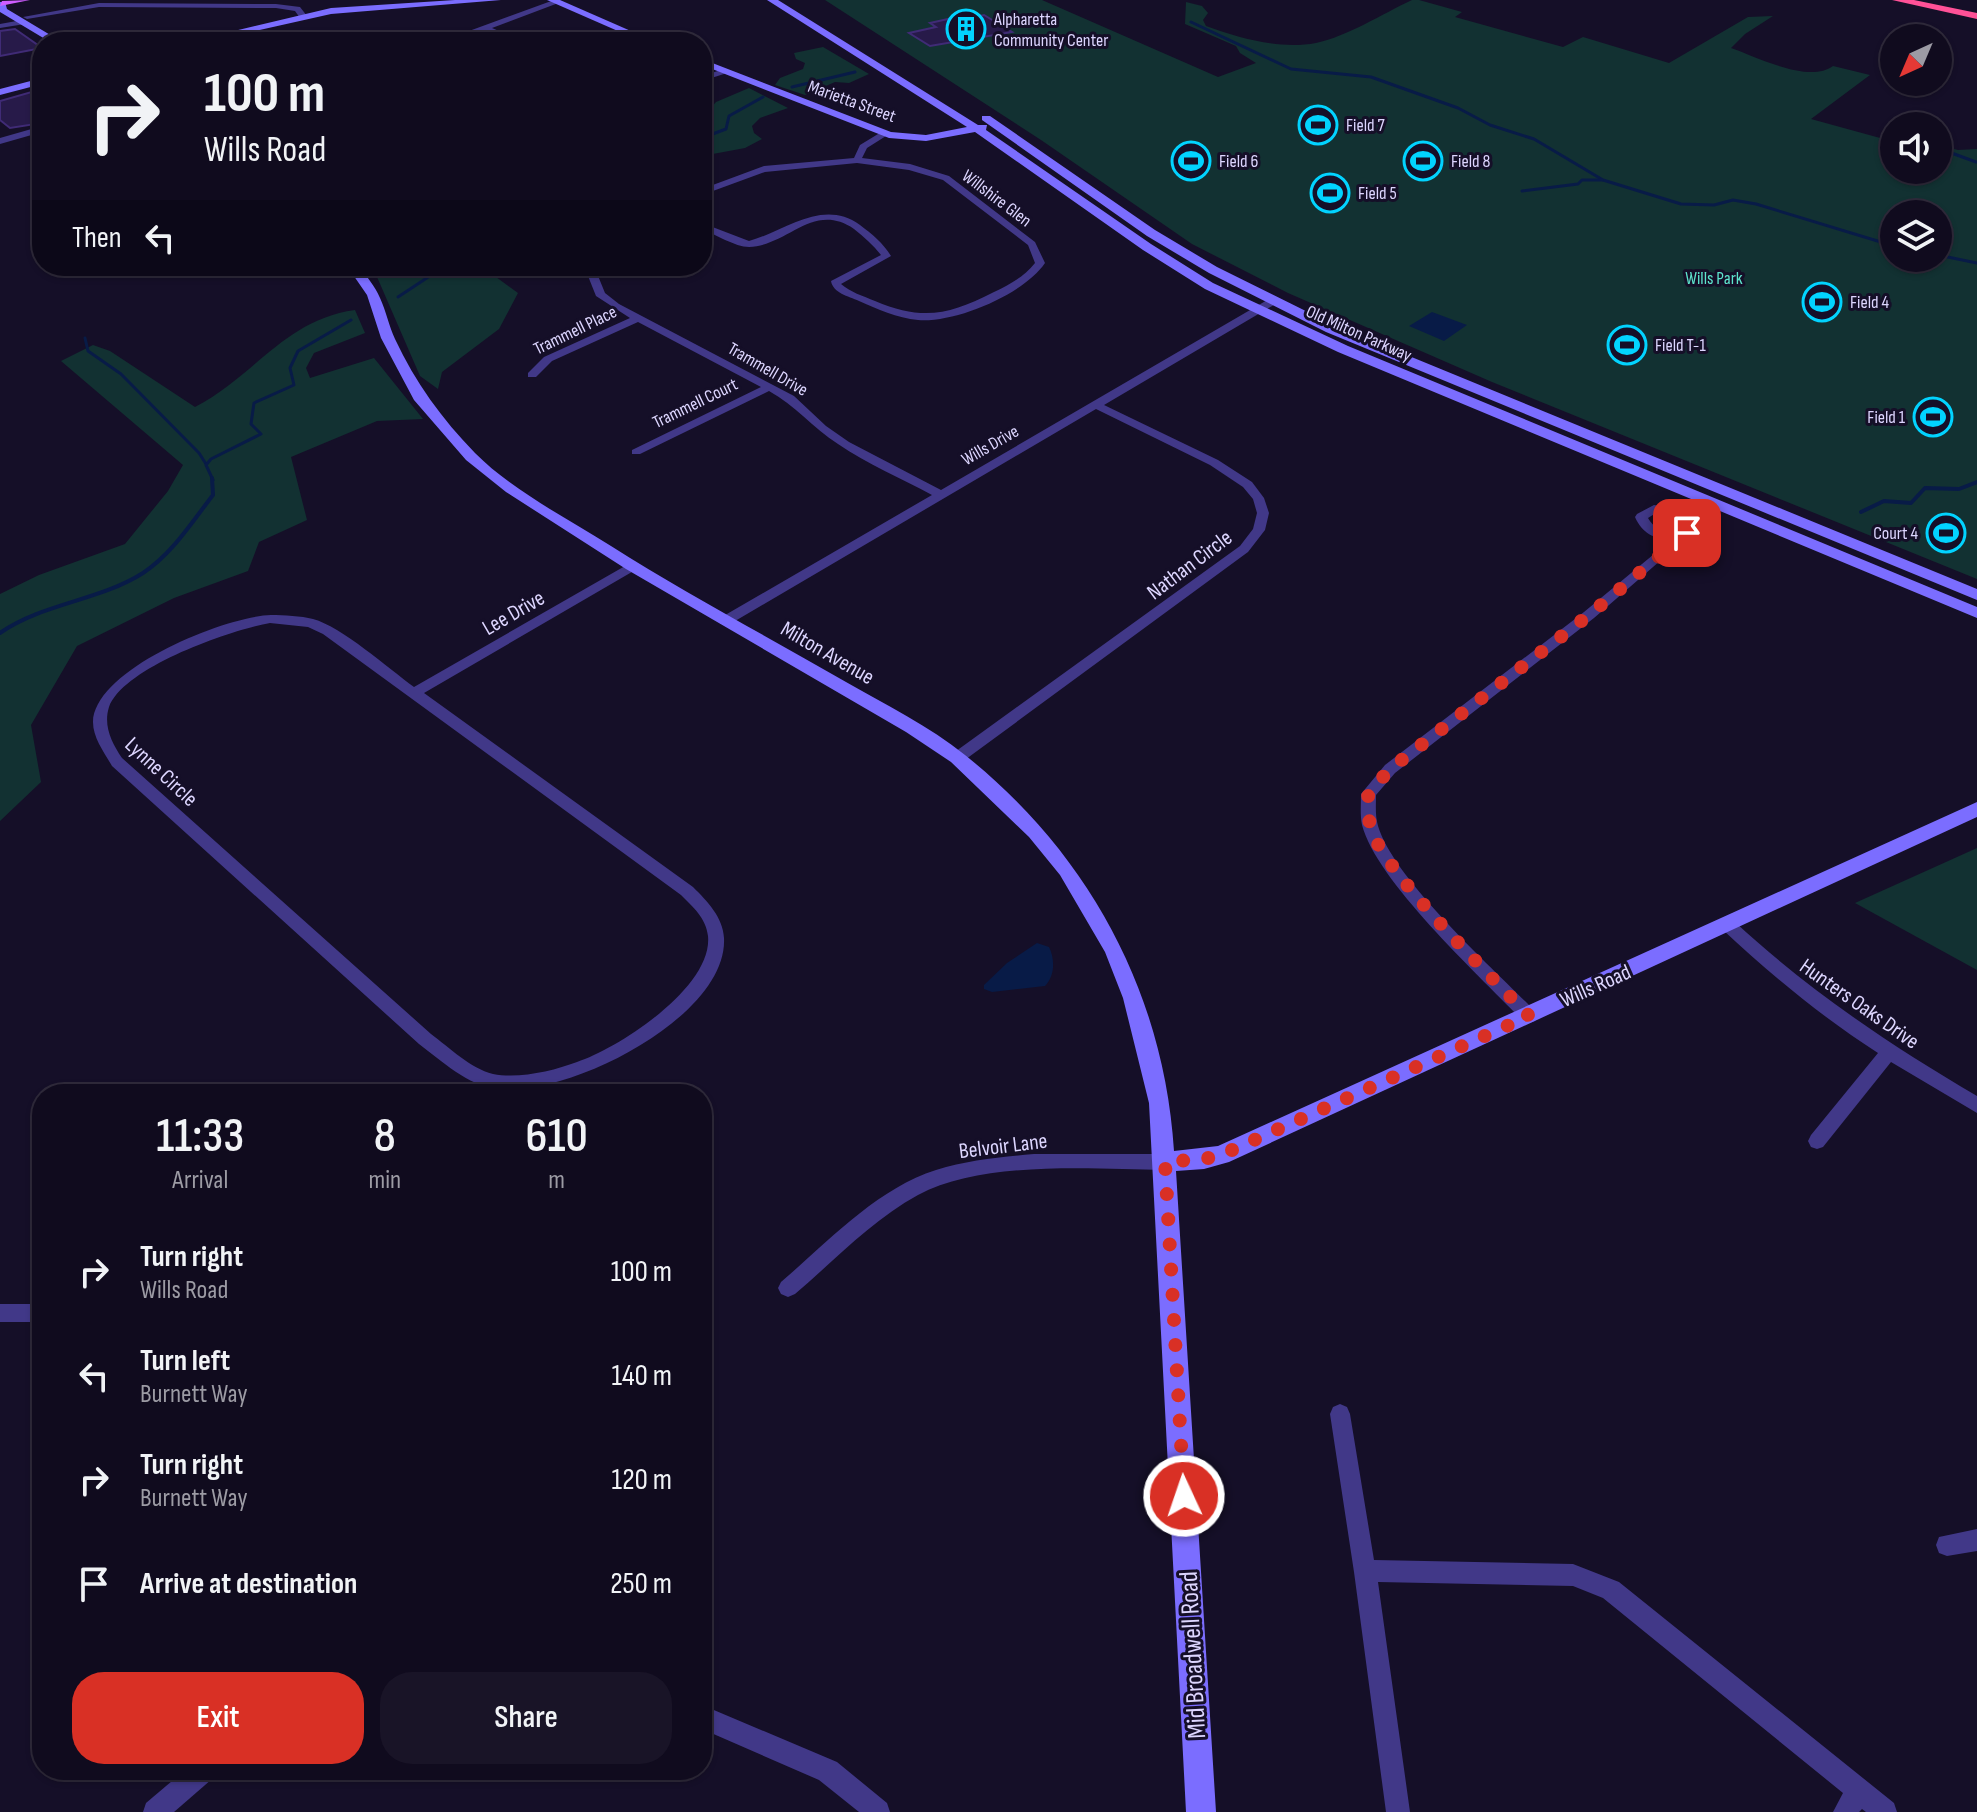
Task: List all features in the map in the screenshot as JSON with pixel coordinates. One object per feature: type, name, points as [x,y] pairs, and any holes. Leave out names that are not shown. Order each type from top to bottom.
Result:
[{"type":"highway","points":[[1898,0],[1977,16]]},
{"type":"main road","points":[[1,3],[13,0]]},
{"type":"main road","points":[[1,3],[25,0]]},
{"type":"street","points":[[235,32],[303,16],[364,7],[496,0]]},
{"type":"street","name":"Old Milton Parkway","points":[[772,0],[978,129],[1147,247],[1209,286],[1331,329],[1977,595]]},
{"type":"street","name":"Old Milton Parkway","points":[[798,0],[996,124],[1151,233],[1266,306],[1343,349],[1977,613]]},
{"type":"street","points":[[1,3],[3,10],[25,19],[42,32]]},
{"type":"street","points":[[474,32],[552,3],[626,32]]},
{"type":"street","points":[[0,26],[85,6],[276,6],[297,9],[303,16]]},
{"type":"street","points":[[486,28],[496,32]]},
{"type":"street","name":"Marietta Street","points":[[712,66],[883,134],[919,138],[996,124]]},
{"type":"street","points":[[712,75],[724,71]]},
{"type":"street","points":[[0,92],[32,84]]},
{"type":"street","points":[[0,141],[32,132]]},
{"type":"street","points":[[857,160],[863,147],[883,134]]},
{"type":"street","name":"Willshire Glen","points":[[712,188],[764,169],[857,160],[910,167],[946,178],[1032,244],[1040,263],[1033,275],[963,312],[919,319],[900,316],[840,289],[835,283],[886,256],[851,220],[840,216],[823,216],[748,244],[712,230]]},
{"type":"street","name":"Milton Avenue","points":[[360,276],[373,295],[405,373],[442,426],[471,457],[511,489],[632,566],[912,728],[957,758],[1000,793],[1039,833],[1074,878],[1104,927],[1129,981],[1148,1041],[1160,1103],[1165,1162]]},
{"type":"street","name":"Trammell Drive","points":[[593,276],[600,294],[637,319],[769,387],[801,406],[822,428],[845,444],[941,495]]},
{"type":"street","name":"Wills Drive","points":[[725,621],[1266,306]]},
{"type":"street","name":"Trammell Place","points":[[532,375],[548,359],[637,319]]},
{"type":"street","name":"Trammell Court","points":[[636,452],[769,387]]},
{"type":"street","name":"Nathan Circle","points":[[957,758],[1244,549],[1263,524],[1259,499],[1238,476],[1094,404]]},
{"type":"street","points":[[1529,1016],[1417,897],[1391,863],[1370,827],[1368,794],[1390,769],[1589,615],[1687,533]]},
{"type":"street","name":"Lee Drive","points":[[414,693],[632,566]]},
{"type":"street","name":"Lynne Circle","points":[[270,619],[311,623],[328,631],[414,693],[687,891],[706,909],[716,940],[705,974],[681,1004],[625,1047],[583,1067],[523,1082],[495,1082],[472,1072],[425,1039],[117,762],[106,748],[99,725],[103,702],[115,685],[135,669],[222,630],[270,619]]},
{"type":"street","name":"Wills Road","points":[[1165,1162],[1221,1155],[1977,809]]},
{"type":"street","name":"Hunters Oaks Drive","points":[[1728,925],[1800,990],[1888,1053],[1977,1105]]},
{"type":"street","points":[[1817,1141],[1888,1053]]},
{"type":"street","name":"Belvoir Lane","points":[[788,1288],[913,1188],[970,1169],[1042,1162],[1165,1162]]},
{"type":"street","name":"Mid Broadwell Road","points":[[1165,1162],[1201,1812]]},
{"type":"street","points":[[0,1313],[32,1313]]},
{"type":"street","points":[[1340,1414],[1398,1812]]},
{"type":"street","points":[[1947,1545],[1977,1540]]},
{"type":"street","points":[[1365,1569],[1573,1575],[1611,1590],[1885,1812]]},
{"type":"street","points":[[712,1721],[828,1771],[878,1812]]},
{"type":"street","points":[[155,1812],[192,1780]]},
{"type":"street","points":[[1845,1812],[1859,1791]]},
{"type":"green space","name":"Wills Park","points":[[825,0],[1042,0],[1218,77],[1256,63],[1240,53],[1236,46],[1185,24],[1186,2],[1202,6],[1208,13],[1203,20],[1206,26],[1274,44],[1302,45],[1328,40],[1412,0],[1419,0],[1462,12],[1455,17],[1563,47],[1583,37],[1669,63],[1748,17],[1773,16],[1745,34],[1731,48],[1797,71],[1823,71],[1833,66],[1870,75],[1811,119],[1880,138],[1880,184],[1952,184],[1952,148],[1977,149],[1977,579],[1492,382],[1288,293],[1192,244],[1041,140]]},
{"type":"green space","points":[[823,47],[869,74],[849,83],[835,82],[805,95],[775,85],[780,78],[803,69],[805,63],[796,59],[794,53]]},
{"type":"green space","points":[[749,88],[788,108],[760,118],[752,126],[754,133],[762,139],[745,148],[712,154],[712,107]]},
{"type":"green space","points":[[377,276],[495,276],[518,293],[499,329],[442,372],[438,389],[420,376]]},
{"type":"green space","points":[[355,310],[365,333],[314,353],[306,368],[310,378],[374,358],[423,419],[377,421],[291,457],[307,520],[259,542],[248,571],[174,598],[77,646],[31,725],[41,782],[0,821],[0,594],[39,575],[125,544],[168,491],[183,465],[61,361],[93,345],[110,351],[195,407],[308,325]]},
{"type":"green space","points":[[1977,848],[1977,970],[1855,903]]},
{"type":"water","points":[[1432,312],[1467,325],[1444,341],[1409,326]]},
{"type":"water","points":[[1037,943],[1049,947],[1052,957],[1052,972],[1045,986],[992,992],[984,989],[984,985],[1007,963]]},
{"type":"building","name":"Alpharetta Community Center","points":[[970,14],[975,17],[984,15],[1012,32],[930,46],[909,33],[936,27],[930,23]]},
{"type":"building","points":[[15,29],[32,41],[32,50],[0,56],[0,31]]},
{"type":"building","points":[[32,92],[32,125],[10,128],[0,120],[0,101]]},
{"type":"waterway","points":[[1191,22],[1291,69],[1371,77],[1458,108],[1490,125],[1534,139],[1603,180],[1681,204],[1714,205],[1733,200],[1756,204],[1880,242]]},
{"type":"waterway","points":[[792,87],[855,72]]},
{"type":"waterway","points":[[712,134],[726,129],[729,116],[763,97]]},
{"type":"waterway","points":[[1952,153],[1976,162]]},
{"type":"waterway","points":[[1522,191],[1578,184],[1582,180],[1602,180]]},
{"type":"waterway","points":[[1952,258],[1977,263]]},
{"type":"waterway","points":[[398,297],[430,276]]},
{"type":"waterway","points":[[213,480],[206,465],[211,459],[261,434],[251,424],[254,403],[294,385],[290,368],[298,351],[351,320]]},
{"type":"waterway","points":[[85,338],[88,351],[121,374],[199,453],[206,464]]},
{"type":"waterway","points":[[0,633],[34,615],[108,590],[143,573],[172,547],[213,495],[212,478]]},
{"type":"waterway","points":[[1861,512],[1884,501],[1911,503],[1925,488],[1959,489],[1977,482]]},
{"type":"place","name":"Alpharetta Community Center","points":[[966,29]]},
{"type":"place","name":"Field 7","points":[[1318,125]]},
{"type":"place","name":"Field 6","points":[[1191,161]]},
{"type":"place","name":"Field 8","points":[[1423,161]]},
{"type":"place","name":"Field 5","points":[[1330,193]]},
{"type":"place","name":"Field 4","points":[[1822,302]]},
{"type":"place","name":"Field T-1","points":[[1627,345]]},
{"type":"place","name":"Field 1","points":[[1933,417]]},
{"type":"place","name":"Court 4","points":[[1946,533]]},
{"type":"route","points":[[1184,1496],[1165,1162],[1221,1155],[1529,1016],[1417,897],[1391,863],[1370,827],[1368,794],[1390,769],[1589,615],[1687,533]]}]
